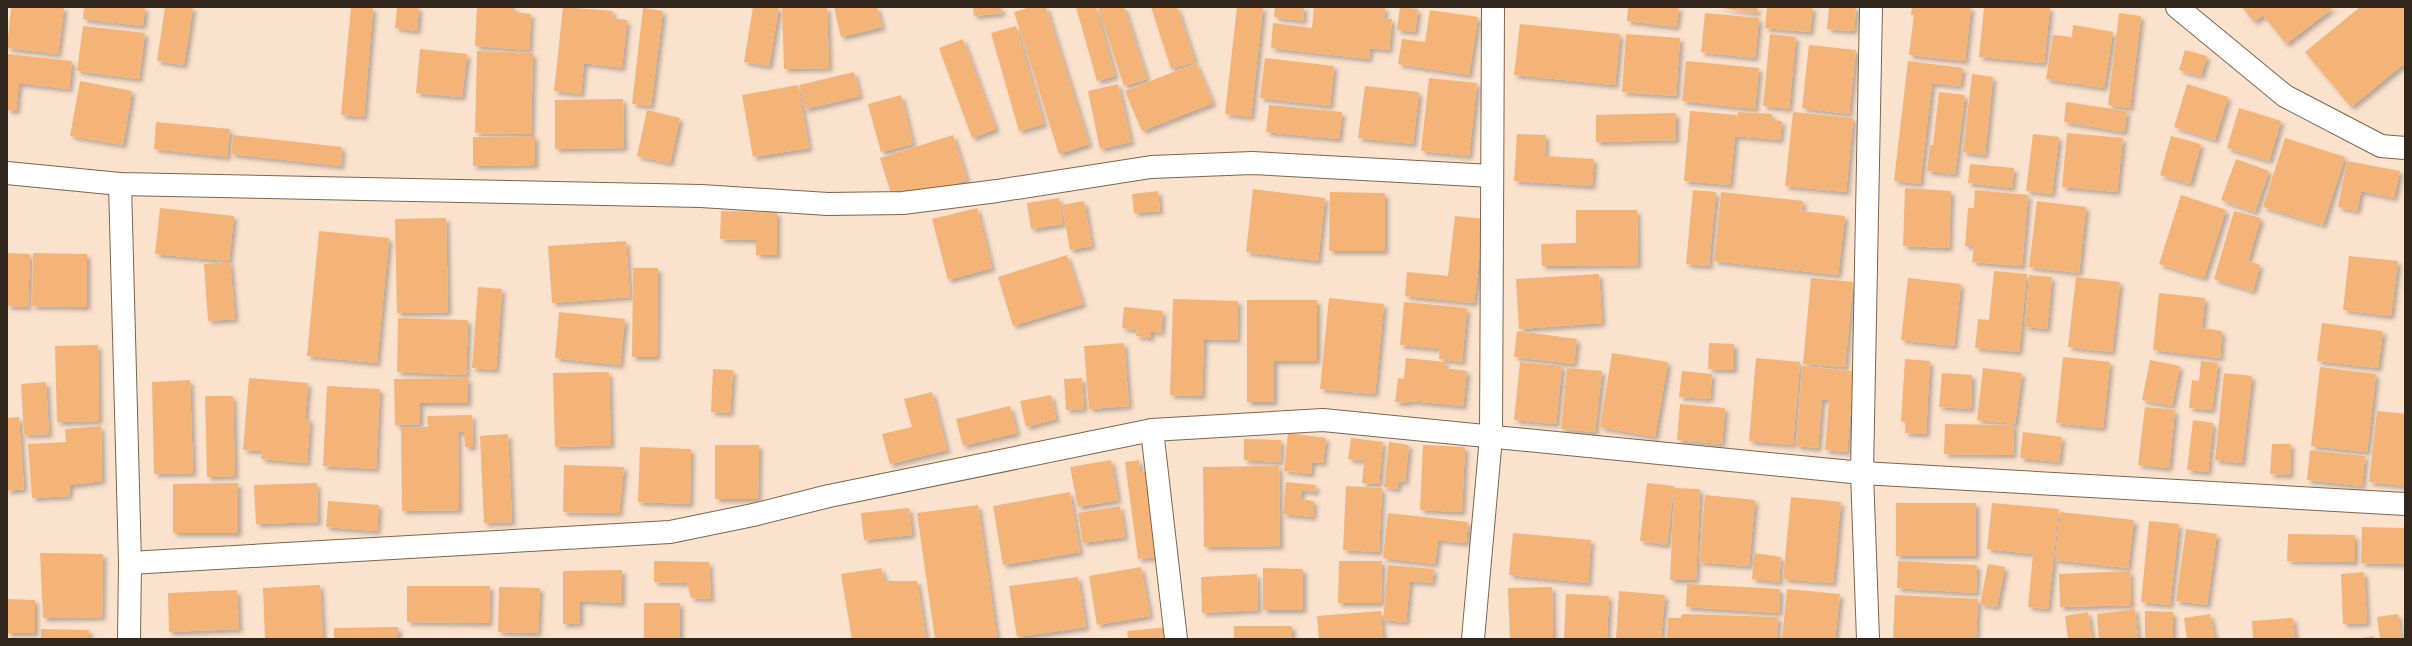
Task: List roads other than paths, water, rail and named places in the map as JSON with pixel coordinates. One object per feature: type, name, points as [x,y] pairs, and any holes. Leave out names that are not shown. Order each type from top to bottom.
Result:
[{"type":"street","points":[[1473,639],[1491,437],[1493,7]]},
{"type":"street","points":[[1868,639],[1862,473],[1871,7]]},
{"type":"street","points":[[2177,7],[2285,96],[2381,146],[2405,148]]},
{"type":"street","points":[[7,173],[120,184],[701,196],[828,204],[903,203],[997,192],[1151,167],[1252,163],[1492,176]]},
{"type":"street","points":[[120,184],[130,563],[129,639]]},
{"type":"street","points":[[130,563],[670,532],[753,515],[829,496],[1152,430],[1323,420],[1862,473],[2405,504]]},
{"type":"street","points":[[1152,430],[1176,639]]}]
